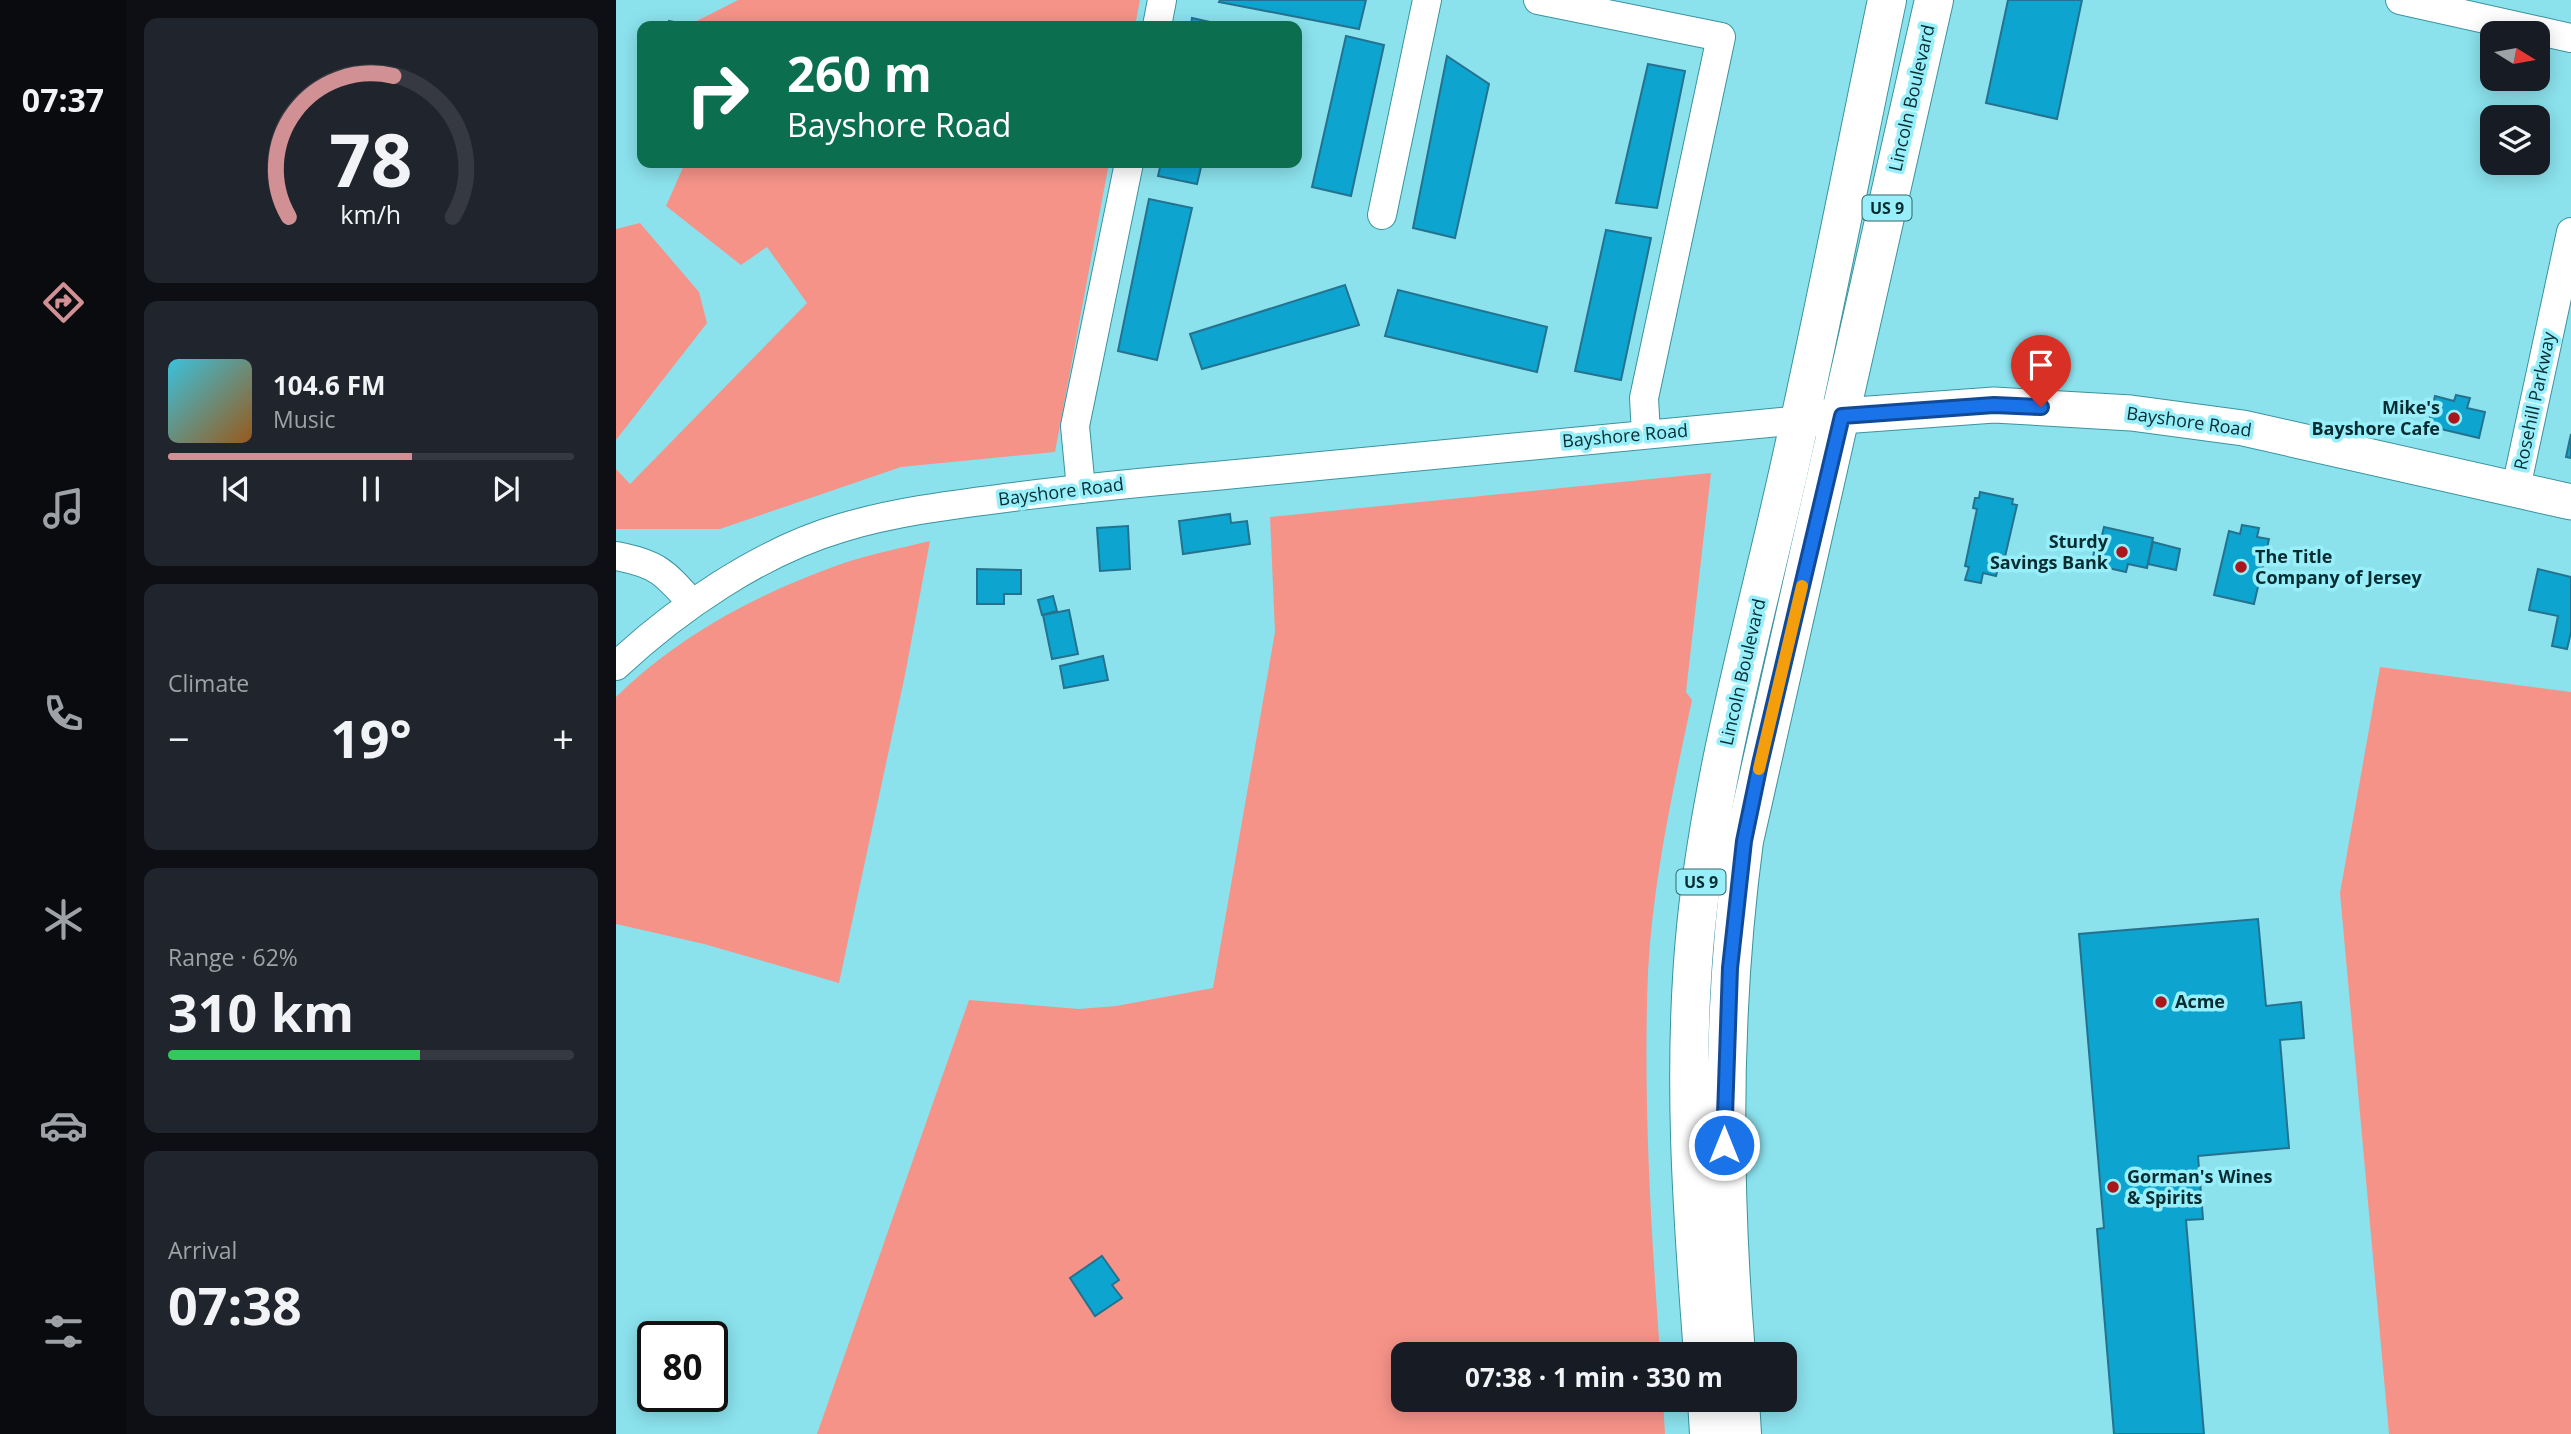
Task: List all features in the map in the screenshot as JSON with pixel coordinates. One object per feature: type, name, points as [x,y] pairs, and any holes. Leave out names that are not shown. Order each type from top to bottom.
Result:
[{"type":"highway","name":"Lincoln Boulevard","points":[[1702,1342],[1694,1246],[1689,1100],[1692,981],[1706,847],[1717,785],[1801,420],[1887,0]]},
{"type":"highway","name":"Lincoln Boulevard","points":[[1735,1342],[1724,1145],[1726,1033],[1735,912],[1744,841],[1934,0]]},
{"type":"highway","points":[[1707,1412],[1709,1434]]},
{"type":"highway","points":[[1741,1412],[1742,1434]]},
{"type":"main road","name":"Bayshore Road","points":[[1801,420],[1994,405],[2131,412],[2243,428],[2571,502]]},
{"type":"street","points":[[1158,21],[1162,0]]},
{"type":"street","points":[[1382,215],[1427,0]]},
{"type":"street","points":[[1538,0],[1721,37],[1644,398],[1646,434]]},
{"type":"street","points":[[2400,0],[2571,38]]},
{"type":"street","points":[[1081,489],[1075,426],[1128,168]]},
{"type":"street","name":"Rosehill Parkway","points":[[2516,488],[2567,271],[2571,232]]},
{"type":"street","name":"Bayshore Road","points":[[616,666],[692,603],[769,559],[840,528],[906,512],[1081,489],[1801,420]]},
{"type":"street","points":[[616,556],[662,570],[692,603]]},
{"type":"shaded area","points":[[738,0],[1140,0],[1136,21],[697,21]]},
{"type":"shaded area","points":[[683,168],[1108,168],[1055,452],[901,467],[720,529],[616,529],[616,469],[630,484],[807,303],[767,247],[741,265],[666,206]]},
{"type":"shaded area","points":[[640,223],[699,292],[707,323],[616,440],[616,229]]},
{"type":"shaded area","points":[[1711,473],[1686,692],[1692,700],[1659,869],[1648,972],[1647,1116],[1659,1342],[1391,1342],[1391,1412],[1664,1412],[1665,1434],[817,1434],[969,1000],[1079,1009],[1116,1006],[1213,988],[1275,632],[1270,517]]},
{"type":"shaded area","points":[[930,541],[905,675],[839,983],[704,944],[616,924],[616,697],[641,674],[694,635],[750,603],[841,564]]},
{"type":"shaded area","points":[[2380,667],[2571,692],[2571,1434],[2389,1434],[2340,893]]},
{"type":"building","points":[[1366,0],[1359,29],[1219,2]]},
{"type":"building","points":[[2008,0],[2082,0],[2057,119],[1986,103]]},
{"type":"building","points":[[1346,36],[1384,45],[1351,196],[1312,187]]},
{"type":"building","points":[[1447,56],[1489,84],[1455,238],[1413,228]]},
{"type":"building","points":[[1648,64],[1685,71],[1657,208],[1616,203]]},
{"type":"building","points":[[1160,168],[1201,168],[1197,184],[1158,176]]},
{"type":"building","points":[[1149,199],[1192,208],[1157,360],[1118,351]]},
{"type":"building","points":[[1606,230],[1651,238],[1621,380],[1575,371]]},
{"type":"building","points":[[1345,285],[1359,325],[1202,369],[1190,334]]},
{"type":"building","points":[[1398,290],[1547,327],[1537,372],[1385,336]]},
{"type":"building","points":[[2456,395],[2470,398],[2467,408],[2485,412],[2479,438],[2428,426],[2435,396],[2454,401]]},
{"type":"building","points":[[2571,434],[2571,458],[2566,457]]},
{"type":"building","points":[[1980,492],[2013,499],[2012,504],[2017,505],[2004,561],[2000,560],[1996,576],[1983,573],[1981,583],[1965,580],[1969,567],[1965,566],[1977,509],[1973,508],[1975,498],[1979,498]]},
{"type":"building","points":[[1230,514],[1231,523],[1247,521],[1250,544],[1183,554],[1179,521]]},
{"type":"building","name":"The Title Company of Jersey","points":[[2242,525],[2259,528],[2257,537],[2269,539],[2254,604],[2214,595],[2229,531],[2240,534]]},
{"type":"building","points":[[1128,526],[1130,569],[1100,571],[1097,528]]},
{"type":"building","name":"Sturdy Savings Bank","points":[[2104,527],[2153,538],[2147,568],[2128,564],[2126,572],[2095,565],[2095,547],[2099,548]]},
{"type":"building","points":[[2153,542],[2180,549],[2176,570],[2148,564]]},
{"type":"building","points":[[977,569],[1021,570],[1021,594],[1004,594],[1004,604],[977,604]]},
{"type":"building","points":[[2538,569],[2571,577],[2571,632],[2567,649],[2552,646],[2558,616],[2529,610]]},
{"type":"building","points":[[1053,596],[1057,611],[1042,615],[1038,600]]},
{"type":"building","points":[[1069,610],[1078,654],[1052,659],[1043,615]]},
{"type":"building","points":[[1103,656],[1108,680],[1064,688],[1060,666]]},
{"type":"building","points":[[2258,919],[2266,1006],[2301,1002],[2304,1038],[2280,1040],[2289,1148],[2198,1156],[2203,1219],[2186,1220],[2204,1434],[2114,1434],[2097,1229],[2104,1228],[2079,934]]},
{"type":"building","points":[[1102,1256],[1119,1280],[1112,1285],[1122,1298],[1095,1316],[1070,1278]]},
{"type":"slow traffic","points":[[1759,769],[1802,586]]},
{"type":"place","name":"Mike's Bayshore Cafe","points":[[2454,418]]},
{"type":"place","name":"Sturdy Savings Bank","points":[[2122,552]]},
{"type":"place","name":"The Title Company of Jersey","points":[[2241,567]]},
{"type":"place","name":"Acme","points":[[2161,1002]]},
{"type":"place","name":"Gorman's Wines & Spirits","points":[[2113,1187]]},
{"type":"route","points":[[1724,1145],[1730,968],[1744,841],[1842,416],[1994,405],[2041,407]]}]
